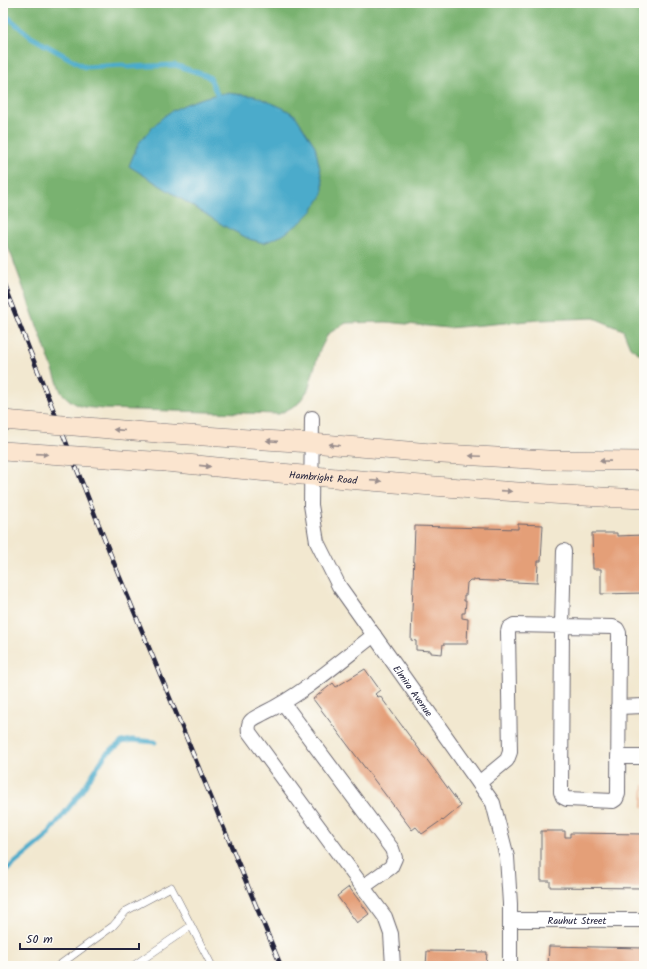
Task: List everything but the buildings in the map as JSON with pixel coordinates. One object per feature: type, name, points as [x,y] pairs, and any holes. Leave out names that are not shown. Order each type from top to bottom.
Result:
[{"type":"street","name":"Elmira Avenue","points":[[312,418],[311,505],[318,542],[340,586],[493,803],[507,857],[510,920],[510,966]]},
{"type":"street","points":[[3,420],[158,434],[443,454],[511,458],[644,461]]},
{"type":"street","name":"Hambright Road","points":[[3,451],[166,462],[311,477],[592,497],[644,499]]},
{"type":"street","points":[[479,783],[507,760],[510,752],[509,628],[514,625],[562,625],[613,627],[617,629],[619,633],[618,794],[616,799],[613,801],[567,799],[563,797],[561,792],[562,625],[564,551]]},
{"type":"street","points":[[374,635],[284,704],[251,720],[248,726],[249,732],[385,917],[391,934],[393,966]]},
{"type":"street","points":[[284,704],[392,849],[395,858],[391,866],[363,887]]},
{"type":"street","points":[[618,707],[644,706]]},
{"type":"street","points":[[618,757],[644,757]]},
{"type":"street","name":"Rauhut Street","points":[[510,920],[644,920]]},
{"type":"lane","points":[[58,966],[113,926],[126,911],[171,887],[212,966]]},
{"type":"lane","points":[[133,966],[191,926]]},
{"type":"green space","points":[[3,3],[644,3],[644,357],[630,347],[623,330],[594,318],[539,320],[448,328],[386,322],[346,323],[328,334],[319,352],[308,390],[298,404],[279,414],[104,409],[85,407],[76,404],[61,392],[11,254],[3,236]]},
{"type":"water","points":[[226,93],[255,96],[295,115],[315,146],[323,184],[323,194],[312,211],[301,222],[283,235],[264,243],[249,239],[226,227],[129,166],[139,143],[153,126],[166,115],[197,100]]},
{"type":"waterway","points":[[3,13],[31,37],[85,67],[175,65],[210,78],[217,94]]},
{"type":"waterway","points":[[3,873],[45,838],[81,792],[106,754],[122,742],[132,740],[155,742]]},
{"type":"railway","points":[[3,283],[116,568],[281,966]]}]
